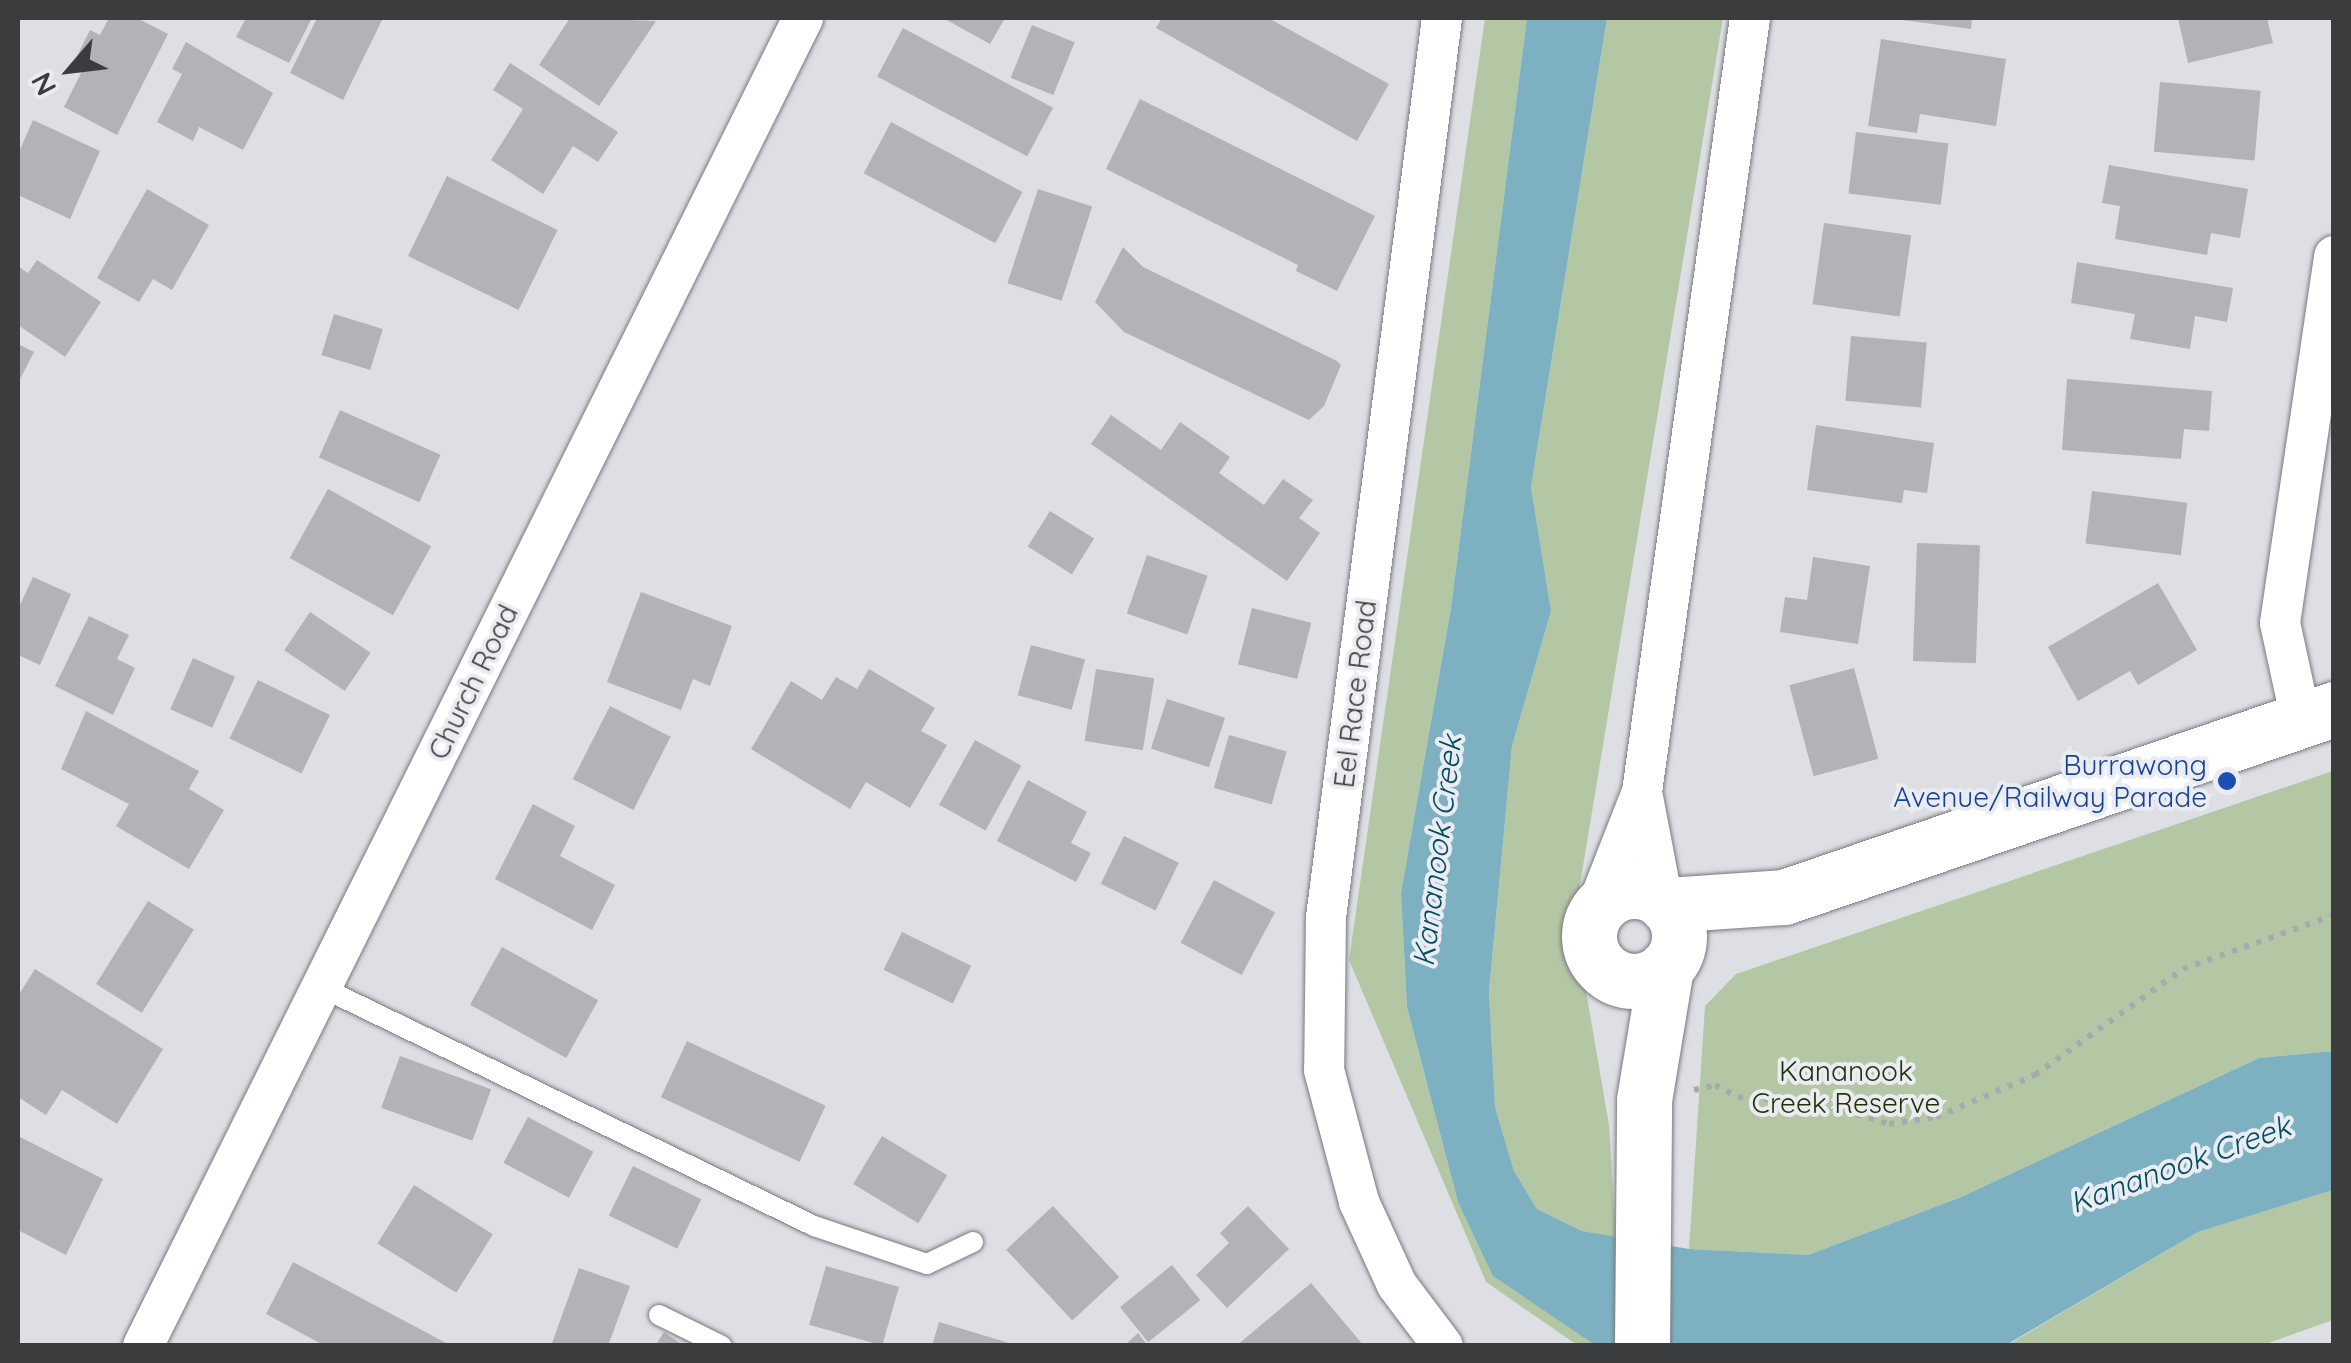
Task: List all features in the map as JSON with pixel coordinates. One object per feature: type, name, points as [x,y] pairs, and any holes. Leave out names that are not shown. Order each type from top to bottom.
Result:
[{"type":"street","name":"Church Road","points":[[143,1346],[803,18]]},
{"type":"street","name":"Eel Race Road","points":[[1442,18],[1326,917],[1324,1070],[1359,1202],[1397,1285],[1443,1346]]},
{"type":"street","points":[[1668,1096],[1592,939],[1642,792],[1750,18]]},
{"type":"street","points":[[1592,939],[1622,980],[1641,981],[1784,897],[2317,714],[2280,624],[2334,256]]},
{"type":"street","points":[[1642,792],[1665,904],[1678,932],[1668,964],[1668,1096],[1646,1184],[1642,1346]]},
{"type":"street","points":[[1592,939],[1617,894],[1646,893],[1665,904],[1784,897]]},
{"type":"lane","points":[[321,987],[814,1226],[926,1264],[974,1242]]},
{"type":"lane","points":[[659,1315],[722,1346]]},
{"type":"path","points":[[1668,1096],[1715,1085],[1738,1097],[1819,1104],[1889,1124],[1936,1117],[2034,1075],[2184,969],[2334,916]]},
{"type":"green space","points":[[1485,18],[1527,18],[1451,608],[1401,893],[1407,1007],[1458,1202],[1595,1345],[1577,1345],[1486,1282],[1349,960]]},
{"type":"green space","points":[[1607,18],[1723,18],[1574,921],[1609,1125],[1616,1237],[1582,1231],[1537,1209],[1514,1171],[1495,1107],[1489,991],[1512,746],[1551,611],[1531,487]]},
{"type":"green space","name":"Kananook Creek Reserve","points":[[2333,771],[2333,1051],[2259,1058],[1959,1198],[1808,1255],[1689,1249],[1705,1006],[1736,974]]},
{"type":"green space","points":[[2333,1190],[2333,1320],[2263,1345],[2006,1346],[2198,1232]]},
{"type":"water","name":"Kananook Creek","points":[[1527,18],[1607,18],[1531,487],[1551,611],[1512,746],[1489,991],[1495,1107],[1514,1171],[1537,1209],[1582,1231],[1689,1249],[1808,1255],[1959,1198],[2259,1058],[2333,1051],[2333,1190],[2198,1232],[2006,1345],[1595,1345],[1493,1276],[1458,1202],[1407,1007],[1401,893],[1451,608]]},
{"type":"building","points":[[109,18],[137,18],[168,34],[117,135],[64,107],[83,69],[73,64],[90,30],[100,35]]},
{"type":"building","points":[[246,18],[312,18],[289,63],[236,37]]},
{"type":"building","points":[[317,18],[383,18],[343,100],[290,73]]},
{"type":"building","points":[[570,18],[656,21],[599,106],[539,65]]},
{"type":"building","points":[[943,18],[1005,18],[990,44]]},
{"type":"building","points":[[1162,18],[1268,18],[1389,84],[1357,141],[1156,28]]},
{"type":"building","points":[[1887,18],[1972,18],[1971,29]]},
{"type":"building","points":[[2178,18],[2267,18],[2273,43],[2188,63]]},
{"type":"building","points":[[1032,25],[1075,42],[1053,95],[1011,78]]},
{"type":"building","points":[[903,28],[1053,108],[1027,156],[877,77]]},
{"type":"building","points":[[1881,39],[2006,59],[1996,126],[1920,114],[1917,133],[1868,126]]},
{"type":"building","points":[[186,42],[273,93],[243,150],[199,127],[193,141],[157,122],[182,74],[172,69]]},
{"type":"building","points":[[510,63],[618,132],[598,162],[573,146],[543,194],[491,160],[523,109],[493,90]]},
{"type":"building","points":[[2160,82],[2261,91],[2255,161],[2154,152]]},
{"type":"building","points":[[1140,99],[1375,216],[1337,291],[1296,271],[1298,265],[1106,169]]},
{"type":"building","points":[[33,120],[100,151],[70,219],[18,195],[18,154]]},
{"type":"building","points":[[891,122],[1023,192],[995,243],[864,173]]},
{"type":"building","points":[[1856,132],[1948,143],[1941,205],[1848,194]]},
{"type":"building","points":[[2109,165],[2248,189],[2240,238],[2211,233],[2207,255],[2115,239],[2120,206],[2102,203]]},
{"type":"building","points":[[447,176],[558,230],[519,310],[408,256]]},
{"type":"building","points":[[147,189],[209,225],[172,290],[153,279],[139,302],[97,278]]},
{"type":"building","points":[[1038,189],[1092,207],[1062,301],[1007,283]]},
{"type":"building","points":[[1824,223],[1911,235],[1900,316],[1813,304]]},
{"type":"building","points":[[1123,247],[1143,267],[1337,361],[1341,365],[1324,406],[1309,420],[1124,332],[1095,302]]},
{"type":"building","points":[[37,260],[101,302],[65,357],[18,325],[18,266],[28,273]]},
{"type":"building","points":[[2077,262],[2233,288],[2227,322],[2195,316],[2190,349],[2130,339],[2135,314],[2071,303]]},
{"type":"building","points":[[334,314],[383,329],[370,370],[321,355]]},
{"type":"building","points":[[1851,336],[1927,343],[1921,407],[1845,401]]},
{"type":"building","points":[[18,344],[34,352],[18,383]]},
{"type":"building","points":[[2067,379],[2212,391],[2209,431],[2184,429],[2181,459],[2062,450]]},
{"type":"building","points":[[340,410],[440,455],[419,502],[319,458]]},
{"type":"building","points":[[1111,415],[1161,450],[1180,422],[1230,457],[1219,473],[1264,505],[1283,479],[1313,500],[1299,518],[1320,533],[1287,581],[1091,444]]},
{"type":"building","points":[[1816,425],[1934,443],[1927,493],[1904,490],[1902,503],[1807,490]]},
{"type":"building","points":[[328,489],[431,546],[393,615],[290,558]]},
{"type":"building","points":[[2092,491],[2187,503],[2181,555],[2086,544]]},
{"type":"building","points":[[1050,511],[1094,539],[1072,574],[1028,547]]},
{"type":"building","points":[[1917,543],[1980,545],[1976,663],[1913,661]]},
{"type":"building","points":[[1147,555],[1208,576],[1187,634],[1127,614]]},
{"type":"building","points":[[1813,557],[1870,566],[1858,644],[1780,632],[1785,597],[1807,600]]},
{"type":"building","points":[[33,577],[71,594],[40,665],[18,655],[18,609]]},
{"type":"building","points":[[2158,583],[2197,650],[2138,685],[2130,671],[2078,701],[2048,647]]},
{"type":"building","points":[[641,592],[732,626],[710,686],[693,679],[681,710],[607,682]]},
{"type":"building","points":[[1252,608],[1311,623],[1297,679],[1238,664]]},
{"type":"building","points":[[310,612],[371,653],[345,691],[284,650]]},
{"type":"building","points":[[89,616],[129,635],[117,659],[135,668],[113,715],[55,686]]},
{"type":"building","points":[[1031,645],[1085,659],[1072,710],[1018,695]]},
{"type":"building","points":[[193,658],[235,677],[212,728],[170,709]]},
{"type":"building","points":[[1854,668],[1878,759],[1814,776],[1789,685]]},
{"type":"building","points":[[869,669],[935,708],[921,731],[947,745],[910,808],[866,782],[850,809],[751,749],[791,681],[822,700],[836,677],[857,689]]},
{"type":"building","points":[[1096,669],[1154,678],[1143,750],[1085,741]]},
{"type":"building","points":[[258,680],[330,715],[301,773],[230,738]]},
{"type":"building","points":[[1167,699],[1225,718],[1209,767],[1151,748]]},
{"type":"building","points":[[610,706],[671,737],[633,810],[573,779]]},
{"type":"building","points":[[86,711],[199,771],[189,789],[224,810],[189,869],[116,826],[129,804],[61,769]]},
{"type":"building","points":[[1229,735],[1287,752],[1272,804],[1214,788]]},
{"type":"building","points":[[975,740],[1021,766],[985,830],[939,805]]},
{"type":"building","points":[[1028,780],[1087,812],[1071,843],[1091,853],[1076,882],[997,841]]},
{"type":"building","points":[[533,804],[575,826],[560,856],[615,885],[592,930],[495,879]]},
{"type":"building","points":[[1124,836],[1179,863],[1156,910],[1101,884]]},
{"type":"building","points":[[1214,880],[1275,912],[1242,975],[1181,943]]},
{"type":"building","points":[[148,901],[194,930],[142,1013],[96,984]]},
{"type":"building","points":[[902,932],[971,966],[953,1004],[884,970]]},
{"type":"building","points":[[502,947],[598,1000],[566,1058],[470,1005]]},
{"type":"building","points":[[35,969],[163,1049],[117,1124],[62,1090],[46,1115],[18,1097],[18,996]]},
{"type":"building","points":[[687,1041],[826,1106],[799,1162],[661,1097]]},
{"type":"building","points":[[400,1056],[491,1089],[472,1141],[381,1108]]},
{"type":"building","points":[[528,1117],[593,1152],[569,1198],[504,1163]]},
{"type":"building","points":[[18,1136],[103,1179],[66,1255],[18,1230]]},
{"type":"building","points":[[882,1136],[947,1175],[918,1223],[853,1184]]},
{"type":"building","points":[[633,1166],[701,1199],[677,1249],[609,1215]]},
{"type":"building","points":[[414,1185],[493,1234],[456,1293],[377,1244]]},
{"type":"building","points":[[1053,1206],[1119,1277],[1072,1321],[1006,1250]]},
{"type":"building","points":[[1248,1206],[1289,1249],[1227,1308],[1196,1275],[1229,1243],[1220,1233]]},
{"type":"building","points":[[293,1262],[452,1346],[325,1346],[266,1314]]},
{"type":"building","points":[[1172,1265],[1200,1300],[1148,1342],[1120,1307]]},
{"type":"building","points":[[826,1266],[899,1287],[882,1346],[809,1325]]},
{"type":"building","points":[[579,1268],[630,1286],[608,1346],[551,1346]]},
{"type":"building","points":[[1311,1283],[1364,1346],[1236,1346]]},
{"type":"building","points":[[939,1322],[1016,1345],[932,1346]]},
{"type":"building","points":[[664,1332],[684,1346],[655,1346]]},
{"type":"building","points":[[1138,1333],[1148,1346],[1124,1346]]},
{"type":"place","name":"Burrawong Avenue/Railway Parade","points":[[2227,781]]}]
